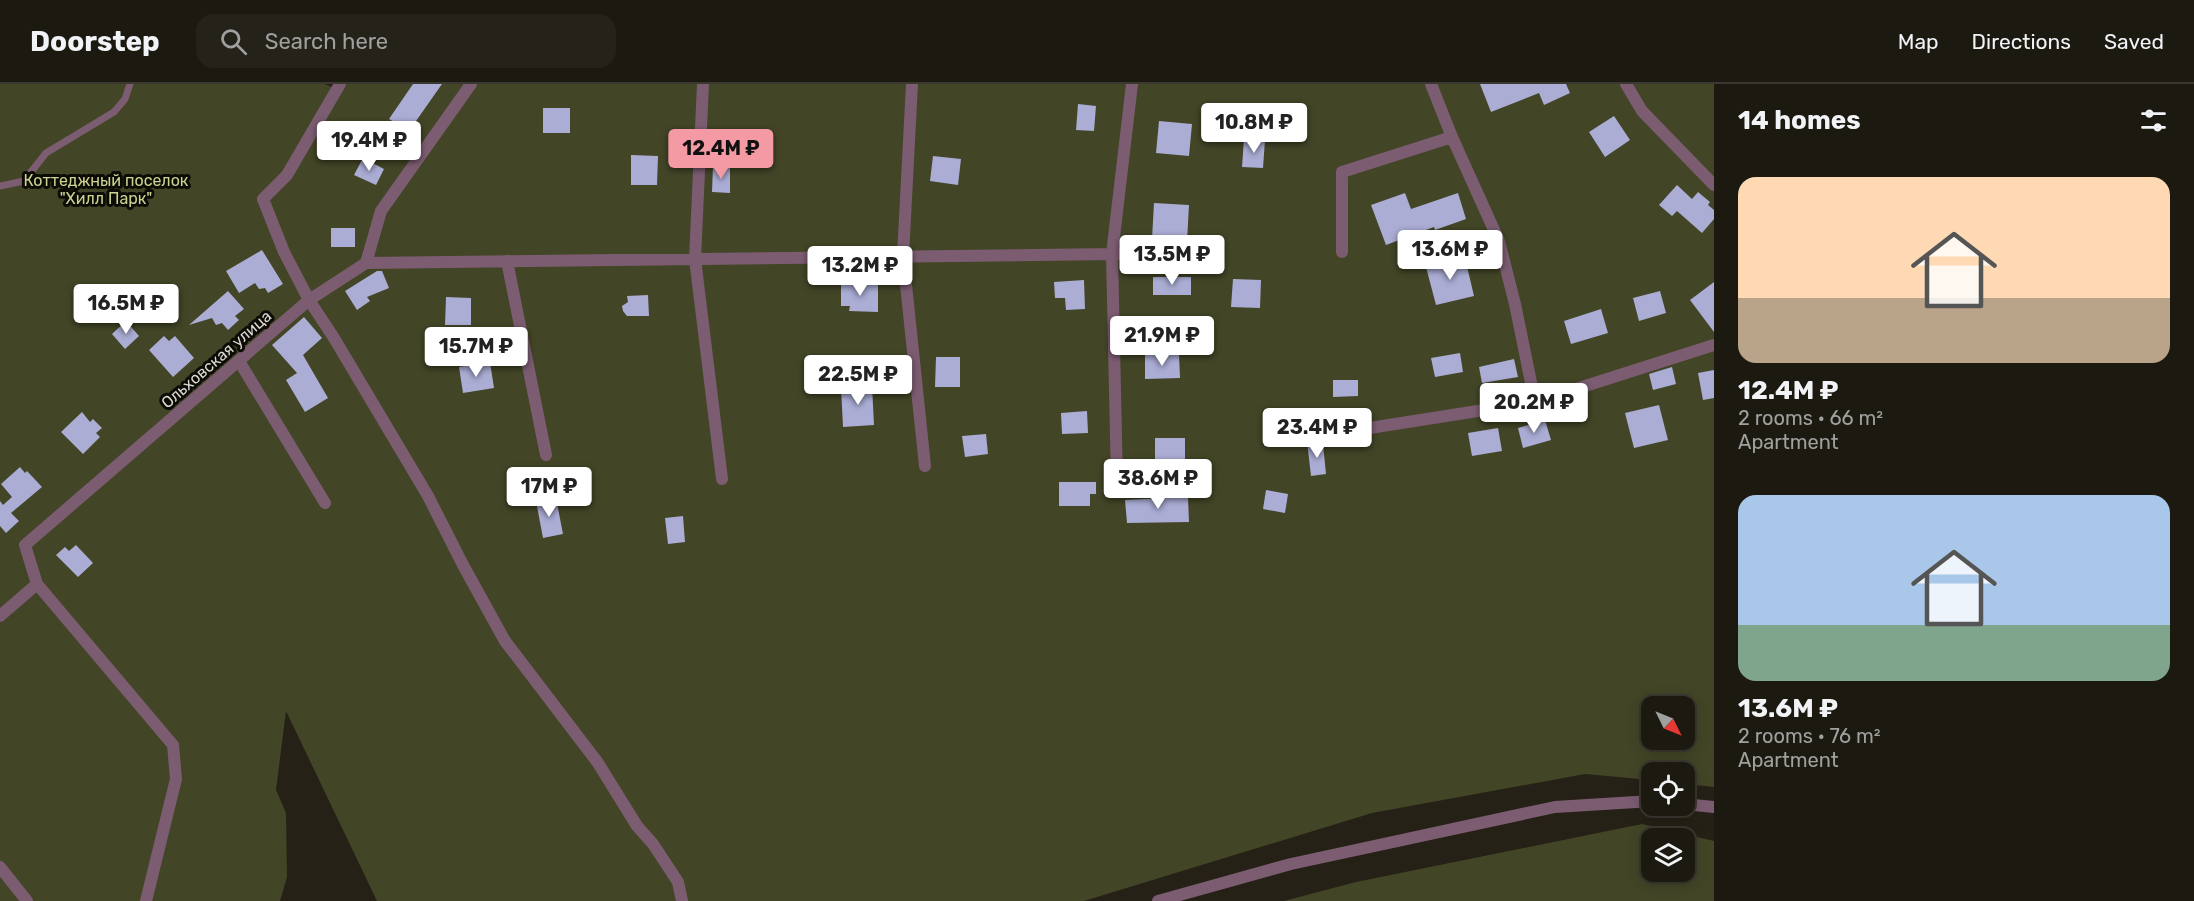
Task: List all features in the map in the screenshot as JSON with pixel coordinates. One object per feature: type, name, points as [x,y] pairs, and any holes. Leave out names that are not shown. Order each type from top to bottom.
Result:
[{"type":"street","points":[[471,84],[381,211],[366,263],[1112,254],[1207,256]]},
{"type":"street","points":[[703,84],[695,259],[722,479]]},
{"type":"street","points":[[912,84],[903,256],[926,466]]},
{"type":"street","points":[[1117,482],[1112,254],[1132,84]]},
{"type":"street","points":[[1431,84],[1499,241],[1515,304],[1535,402]]},
{"type":"street","points":[[1626,84],[1642,111],[1714,185]]},
{"type":"street","points":[[337,85],[287,175],[263,199],[284,252],[309,300],[428,496],[462,565],[505,641],[598,764],[637,826],[653,844],[672,872],[678,882],[681,901]]},
{"type":"street","points":[[1342,252],[1342,172],[1452,137]]},
{"type":"street","points":[[507,261],[546,455]]},
{"type":"street","name":"Ольховская улица","points":[[37,584],[25,545],[309,300],[366,263]]},
{"type":"street","points":[[1319,436],[1535,402],[1714,345]]},
{"type":"street","points":[[239,361],[325,503]]},
{"type":"street","points":[[0,616],[37,584],[172,745],[176,779],[146,901]]},
{"type":"street","points":[[1158,901],[1291,864],[1555,807],[1641,802]]},
{"type":"street","points":[[1695,805],[1714,807]]},
{"type":"street","points":[[0,867],[27,901]]},
{"type":"lane","points":[[0,186],[24,181],[46,153],[114,112],[125,99],[130,84]]},
{"type":"green space","name":"Коттеджный поселок \"Хилл Парк\"","points":[[0,84],[325,84],[336,89],[340,84],[1714,84],[1714,787],[1695,785],[1695,762],[1641,762],[1641,779],[1585,774],[1372,813],[1084,901],[377,901],[286,711],[276,790],[286,813],[287,877],[280,901],[0,901]]},
{"type":"green space","points":[[1642,824],[1659,828],[1641,828],[1641,882],[1695,882],[1695,837],[1714,841],[1714,901],[1284,901],[1356,882]]},
{"type":"building","points":[[413,84],[442,84],[409,131],[389,119]]},
{"type":"building","points":[[1480,84],[1566,84],[1570,93],[1544,105],[1539,93],[1491,112]]},
{"type":"building","points":[[1078,104],[1096,106],[1094,131],[1076,130]]},
{"type":"building","points":[[543,108],[570,108],[570,133],[543,133]]},
{"type":"building","points":[[1614,116],[1630,140],[1605,157],[1589,132]]},
{"type":"building","points":[[1159,121],[1192,124],[1189,156],[1156,153]]},
{"type":"building","points":[[344,125],[355,131],[349,143],[338,136]]},
{"type":"building","points":[[1244,139],[1265,140],[1263,168],[1242,167]]},
{"type":"building","points":[[631,155],[658,156],[657,185],[631,185]]},
{"type":"building","points":[[933,156],[961,159],[958,185],[930,181]]},
{"type":"building","points":[[363,158],[384,169],[376,185],[354,175]]},
{"type":"building","points":[[713,166],[730,167],[730,193],[712,192]]},
{"type":"building","points":[[1677,185],[1692,199],[1698,192],[1710,202],[1708,205],[1714,210],[1714,219],[1702,233],[1677,211],[1672,216],[1659,205]]},
{"type":"building","points":[[1405,193],[1411,209],[1458,193],[1466,219],[1435,230],[1434,227],[1386,245],[1371,205]]},
{"type":"building","points":[[1154,203],[1189,205],[1187,242],[1152,239]]},
{"type":"building","points":[[331,228],[355,228],[355,247],[331,247]]},
{"type":"building","points":[[262,250],[283,284],[268,293],[265,288],[259,289],[255,283],[239,293],[226,271]]},
{"type":"building","points":[[1465,258],[1474,296],[1436,305],[1426,267]]},
{"type":"building","points":[[377,271],[382,271],[389,288],[367,297],[370,301],[357,310],[345,291]]},
{"type":"building","points":[[1153,277],[1191,277],[1191,295],[1153,295]]},
{"type":"building","points":[[1233,279],[1261,280],[1260,308],[1231,307]]},
{"type":"building","points":[[1084,280],[1085,309],[1066,310],[1065,298],[1055,298],[1054,282]]},
{"type":"building","points":[[1714,282],[1714,332],[1690,300]]},
{"type":"building","points":[[841,283],[878,284],[878,312],[849,311],[850,306],[841,306]]},
{"type":"building","points":[[228,291],[244,309],[235,316],[239,320],[228,330],[222,323],[216,325],[212,318],[189,325]]},
{"type":"building","points":[[1660,291],[1666,313],[1639,321],[1633,298]]},
{"type":"building","points":[[648,295],[649,316],[627,316],[622,306],[628,302],[627,296]]},
{"type":"building","points":[[446,297],[471,298],[471,325],[445,325]]},
{"type":"building","points":[[1601,309],[1608,333],[1571,344],[1564,321]]},
{"type":"building","points":[[304,317],[322,338],[303,355],[328,398],[305,412],[286,380],[297,373],[272,345]]},
{"type":"building","points":[[126,321],[139,336],[125,349],[112,334]]},
{"type":"building","points":[[164,336],[169,341],[175,336],[194,358],[173,377],[149,350]]},
{"type":"building","points":[[1460,353],[1463,372],[1435,377],[1431,358]]},
{"type":"building","points":[[1179,354],[1180,378],[1145,379],[1145,355]]},
{"type":"building","points":[[936,357],[960,357],[960,387],[935,387]]},
{"type":"building","points":[[1514,359],[1518,377],[1482,383],[1479,367]]},
{"type":"building","points":[[490,362],[494,388],[463,393],[459,367]]},
{"type":"building","points":[[1672,367],[1676,384],[1653,390],[1649,374]]},
{"type":"building","points":[[1714,370],[1714,398],[1703,400],[1698,373]]},
{"type":"building","points":[[1333,380],[1358,380],[1358,396],[1333,397]]},
{"type":"building","points":[[872,385],[874,425],[843,427],[841,387]]},
{"type":"building","points":[[1659,405],[1668,440],[1634,448],[1625,413]]},
{"type":"building","points":[[1087,411],[1088,433],[1062,434],[1061,413]]},
{"type":"building","points":[[82,412],[90,422],[93,419],[102,428],[96,433],[100,437],[83,454],[61,432]]},
{"type":"building","points":[[1545,420],[1551,440],[1523,448],[1518,428]]},
{"type":"building","points":[[1498,428],[1502,451],[1472,456],[1468,433]]},
{"type":"building","points":[[986,434],[988,454],[965,457],[962,436]]},
{"type":"building","points":[[1155,438],[1185,438],[1185,464],[1155,464]]},
{"type":"building","points":[[1307,441],[1323,444],[1326,474],[1311,476]]},
{"type":"building","points":[[20,467],[42,487],[11,513],[19,521],[6,533],[0,526],[0,501],[3,505],[12,497],[1,484]]},
{"type":"building","points":[[1059,482],[1096,482],[1096,494],[1090,494],[1090,506],[1059,506]]},
{"type":"building","points":[[1266,490],[1288,494],[1285,513],[1263,509]]},
{"type":"building","points":[[1188,497],[1189,522],[1127,523],[1125,500]]},
{"type":"building","points":[[556,498],[563,534],[543,538],[536,501]]},
{"type":"building","points":[[683,516],[685,542],[668,544],[665,518]]},
{"type":"building","points":[[76,545],[93,563],[78,577],[56,555],[65,547],[69,551]]}]
